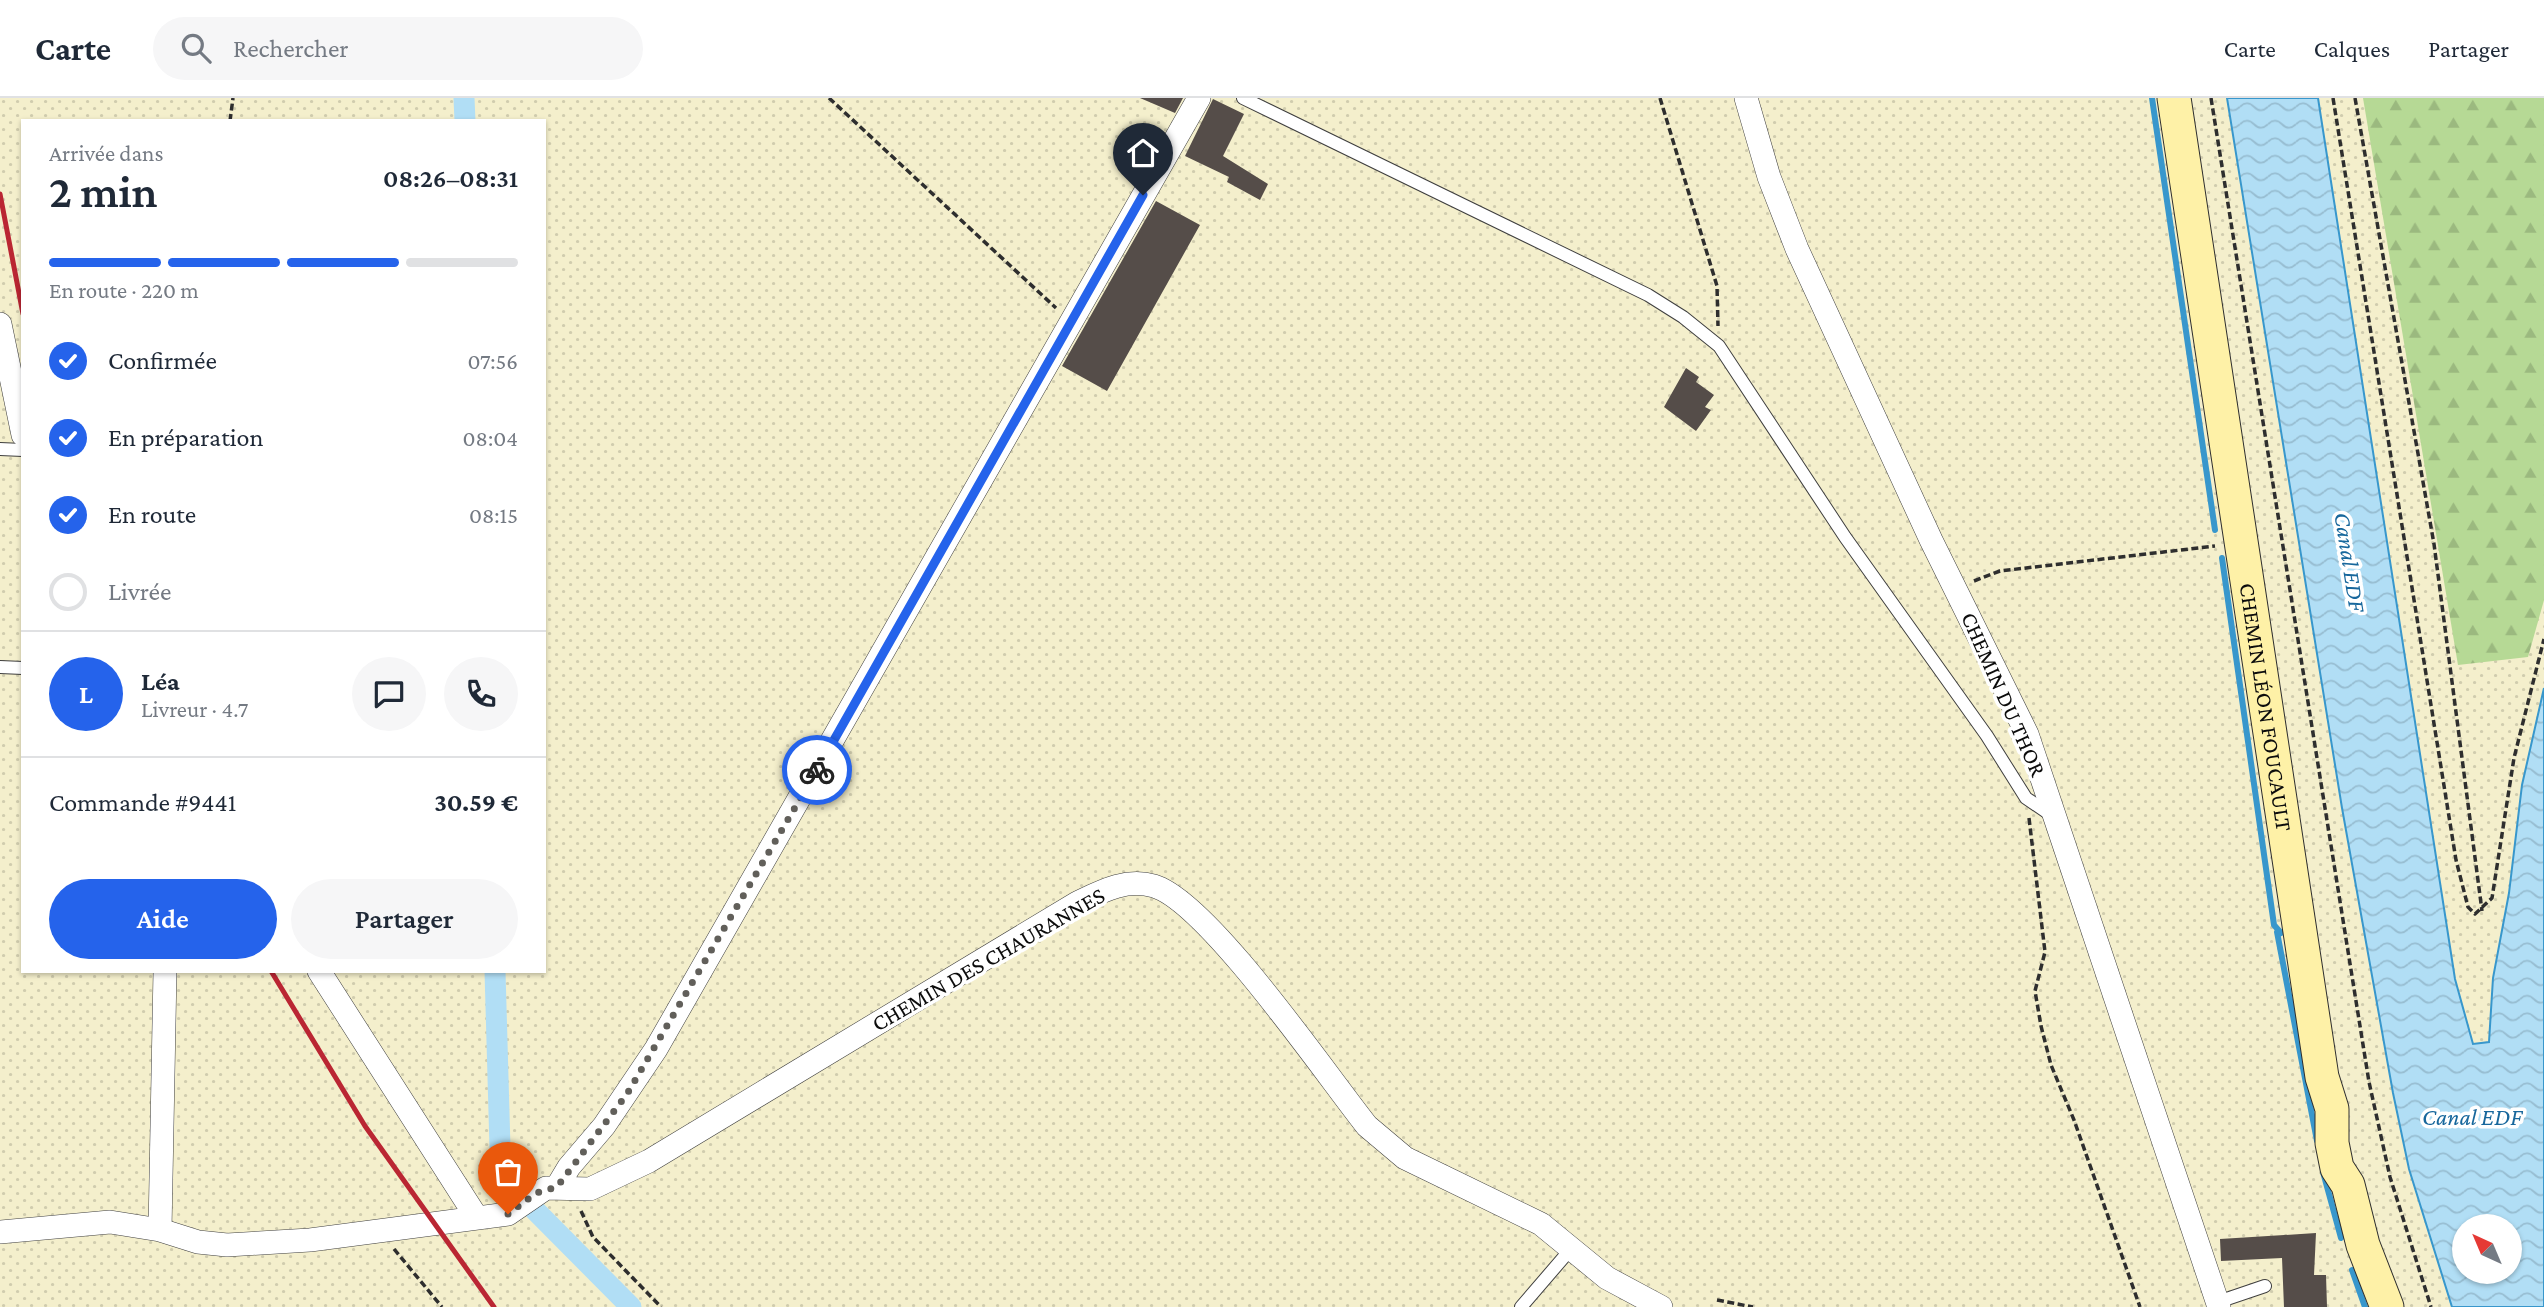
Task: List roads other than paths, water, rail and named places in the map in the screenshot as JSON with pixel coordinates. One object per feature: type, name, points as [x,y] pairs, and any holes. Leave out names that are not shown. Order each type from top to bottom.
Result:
[{"type":"main road","name":"CHEMIN LÉON FOUCAULT","points":[[2175,98],[2322,1077],[2332,1109],[2334,1157],[2338,1171],[2348,1185],[2363,1245],[2387,1307]]},
{"type":"street","points":[[568,1189],[569,1167],[612,1115],[656,1049],[1199,98]]},
{"type":"street","name":"CHEMIN DU THOR","points":[[1746,98],[1769,177],[1797,249],[2027,734],[2218,1304]]},
{"type":"street","points":[[0,324],[21,425]]},
{"type":"street","name":"CHEMIN DES CHAURANNES","points":[[160,1230],[198,1242],[239,1246],[508,1214],[525,1202],[568,1189],[596,1188],[649,1161],[1077,903],[1112,887],[1137,883],[1165,891],[1198,917],[1245,970],[1367,1126],[1391,1148],[1526,1215],[1552,1232],[1570,1250],[1607,1278],[1661,1307]]},
{"type":"street","points":[[0,1232],[93,1222],[160,1230],[165,973]]},
{"type":"street","points":[[320,973],[477,1218]]},
{"type":"lane","points":[[1243,98],[1648,295],[1683,317],[1718,346],[1845,537],[1987,736],[2029,802],[2054,818]]},
{"type":"lane","points":[[0,449],[21,450]]},
{"type":"lane","points":[[0,667],[21,668]]},
{"type":"lane","points":[[1521,1307],[1570,1250]]},
{"type":"lane","points":[[2218,1304],[2265,1286]]},
{"type":"water","name":"Canal EDF","points":[[2227,98],[2318,98],[2455,979],[2473,1044],[2489,1042],[2493,978],[2509,893],[2522,785],[2544,688],[2544,1307],[2452,1307],[2409,1169],[2342,808]]},
{"type":"waterway","points":[[464,98],[465,119]]},
{"type":"waterway","points":[[2152,98],[2215,530]]},
{"type":"waterway","points":[[2222,558],[2274,925],[2281,933]]},
{"type":"waterway","points":[[2277,932],[2317,1141]]},
{"type":"waterway","points":[[495,973],[502,1169],[511,1186],[631,1307]]},
{"type":"waterway","points":[[2323,1172],[2341,1238]]},
{"type":"waterway","points":[[2352,1270],[2365,1307]]},
{"type":"railway","points":[[0,194],[21,304]]},
{"type":"railway","points":[[272,973],[365,1126],[494,1307]]}]
